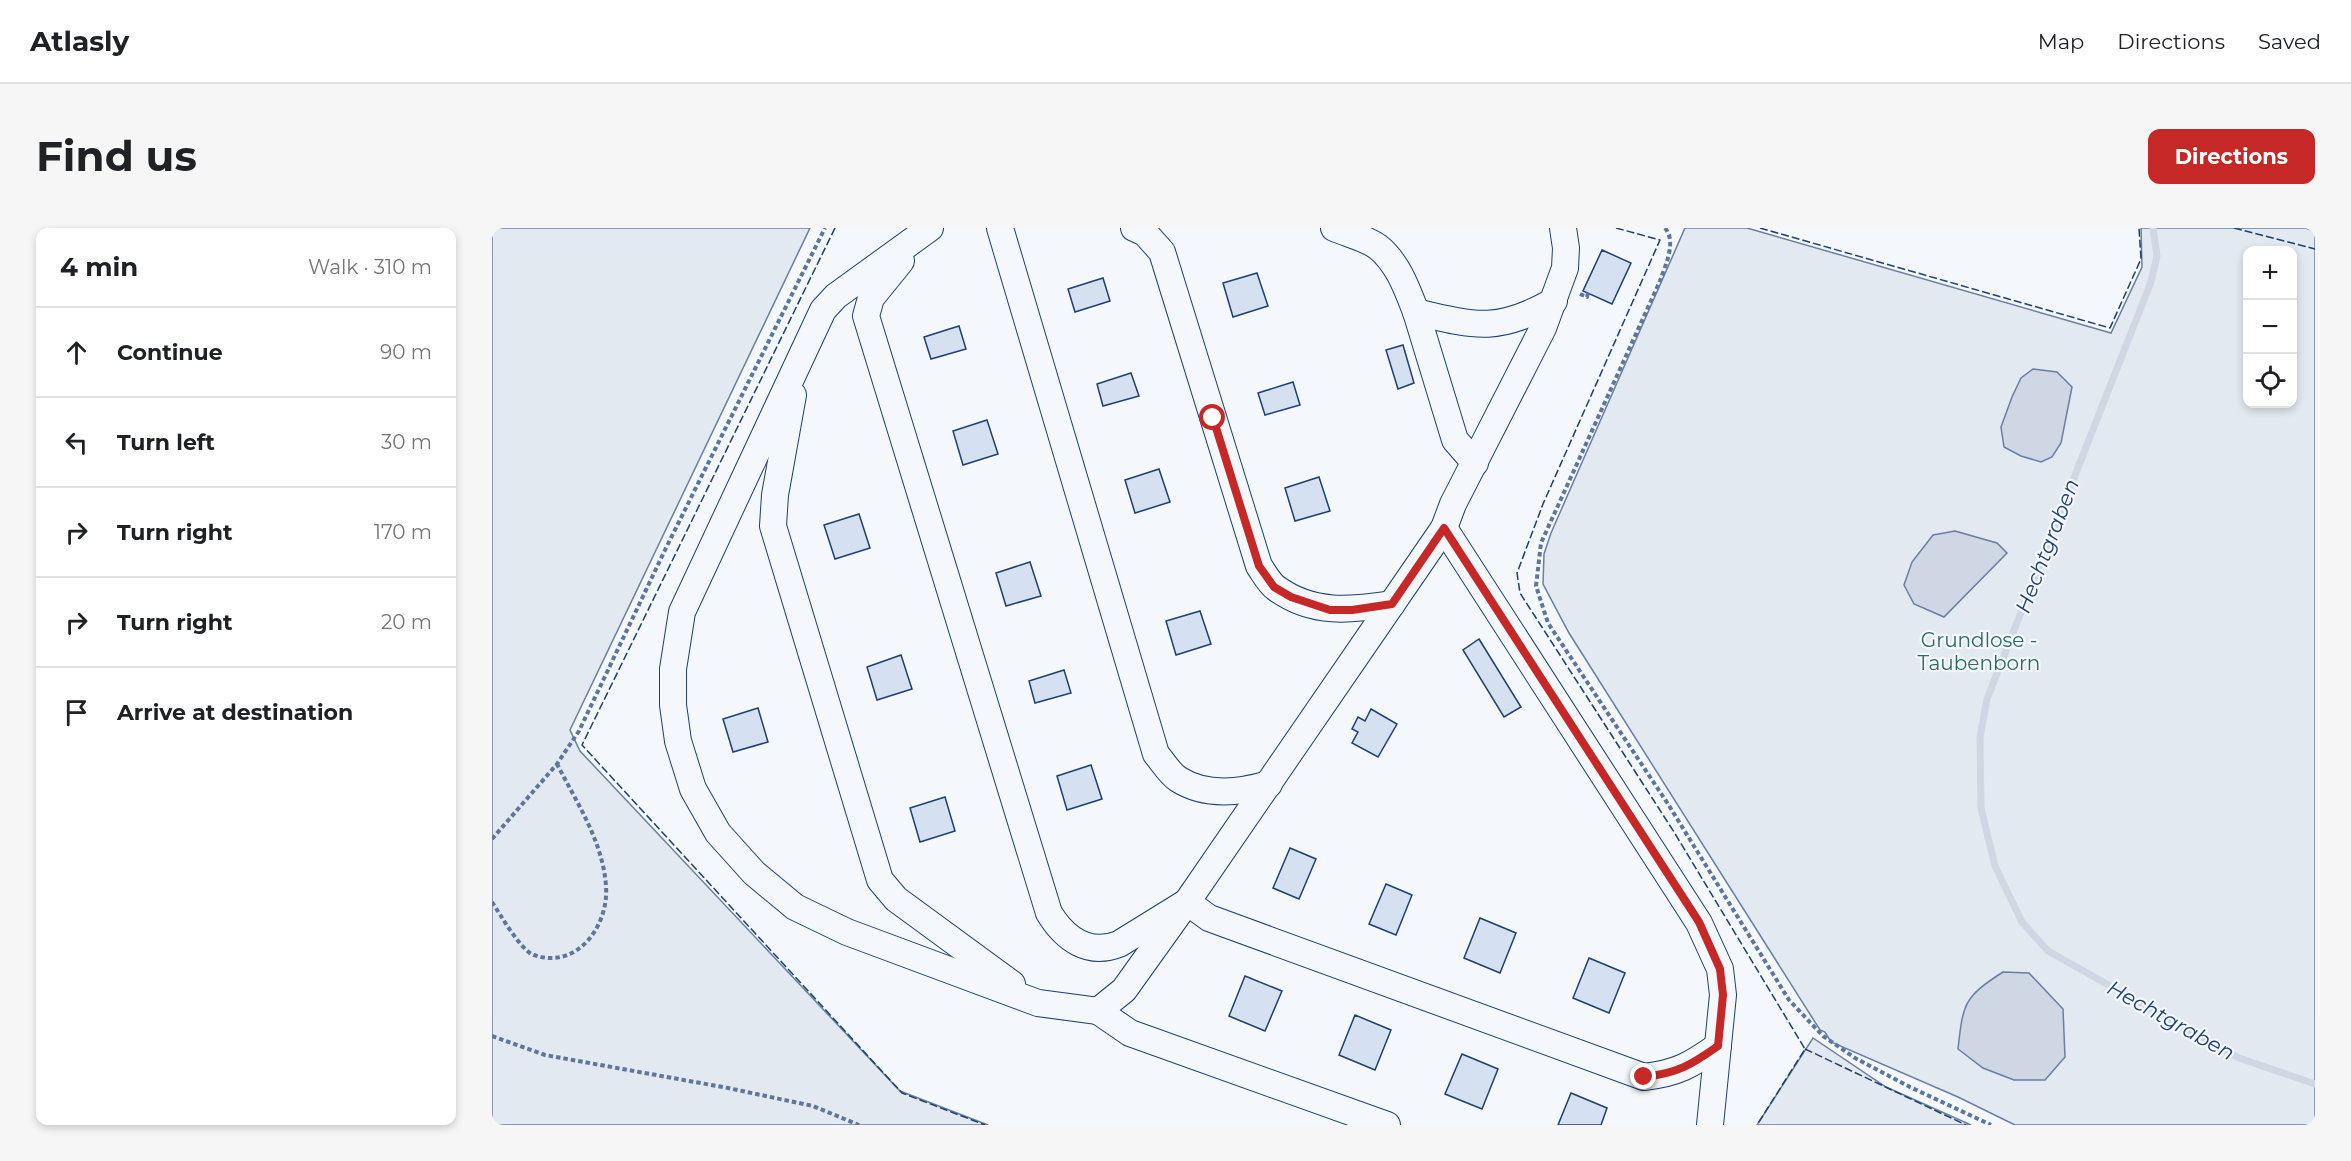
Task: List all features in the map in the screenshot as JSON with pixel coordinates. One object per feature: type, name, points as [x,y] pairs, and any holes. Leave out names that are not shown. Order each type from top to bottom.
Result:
[{"type":"lane","points":[[1000,228],[1156,754],[1176,778],[1194,786],[1223,793],[1244,791],[1269,784]]},
{"type":"lane","points":[[1134,228],[1145,233],[1162,252],[1259,566],[1274,587],[1291,597],[1330,610],[1352,610],[1392,604]]},
{"type":"lane","points":[[1335,228],[1376,246],[1392,262],[1416,312],[1455,440],[1474,463]]},
{"type":"lane","points":[[1098,1011],[1124,990],[1269,784],[1444,528],[1474,463],[1543,328],[1554,301],[1565,268],[1566,248],[1563,228]]},
{"type":"lane","points":[[925,233],[871,298],[866,316],[1048,913],[1057,926],[1071,939],[1095,949],[1109,948],[1187,902]]},
{"type":"lane","points":[[925,233],[836,296],[823,310],[682,612],[673,669],[673,705],[678,741],[693,789],[718,833],[754,873],[795,907],[847,932],[1038,1003],[1098,1011],[1130,1033],[1387,1125]]},
{"type":"lane","points":[[1416,312],[1480,326],[1513,321],[1554,301]]},
{"type":"lane","points":[[798,362],[775,495],[773,526],[880,880],[896,899],[1038,1003]]},
{"type":"lane","points":[[1444,528],[1699,922],[1710,944],[1720,969],[1723,995],[1710,1125]]},
{"type":"lane","points":[[1187,902],[1209,918],[1644,1077],[1663,1075],[1688,1067],[1718,1046]]},
{"type":"path","points":[[492,839],[557,764],[579,731],[665,550],[825,228]]},
{"type":"path","points":[[1665,228],[1668,232],[1670,254],[1660,281],[1541,543],[1536,586],[1548,623],[1668,804],[1789,1000],[1823,1036],[1856,1058],[1910,1087],[1992,1125]]},
{"type":"path","points":[[492,902],[511,932],[532,955],[556,958],[584,946],[603,920],[606,887],[598,843],[557,764]]},
{"type":"path","points":[[492,1036],[545,1055],[813,1106],[859,1125]]},
{"type":"green space","points":[[492,228],[810,228],[570,730],[580,751],[900,1091],[988,1125],[492,1125]]},
{"type":"green space","name":"Grundlose - Taubenborn","points":[[1685,228],[1747,228],[2111,333],[2142,267],[2141,228],[2305,228],[2315,231],[2315,1125],[2015,1125],[1958,1097],[1831,1042],[1825,1032],[1820,1030],[1569,633],[1543,584],[1544,554],[1551,533]]},
{"type":"green space","points":[[1813,1038],[1886,1087],[1971,1125],[1757,1125]]},
{"type":"shaded area","points":[[2033,369],[2057,372],[2072,387],[2061,443],[2052,457],[2041,462],[2021,456],[2004,447],[2001,427],[2021,378]]},
{"type":"shaded area","points":[[1955,531],[1997,543],[2007,553],[1944,617],[1914,604],[1904,585],[1912,562],[1933,535]]},
{"type":"shaded area","points":[[2003,972],[2029,973],[2063,1009],[2065,1057],[2045,1080],[2014,1080],[1983,1068],[1958,1049],[1964,1011],[1968,1003],[1980,988]]},
{"type":"building","points":[[1602,250],[1631,263],[1612,304],[1583,291]]},
{"type":"building","points":[[1257,273],[1268,306],[1233,317],[1223,283]]},
{"type":"building","points":[[1103,278],[1110,301],[1075,312],[1068,289]]},
{"type":"building","points":[[959,326],[966,349],[931,359],[924,337]]},
{"type":"building","points":[[1403,345],[1414,383],[1398,389],[1386,350]]},
{"type":"building","points":[[1131,373],[1139,396],[1103,406],[1097,384]]},
{"type":"building","points":[[1293,382],[1300,405],[1265,415],[1258,393]]},
{"type":"building","points":[[987,420],[998,454],[963,465],[953,431]]},
{"type":"building","points":[[1159,469],[1170,502],[1135,513],[1125,480]]},
{"type":"building","points":[[1319,477],[1330,511],[1295,521],[1285,488]]},
{"type":"building","points":[[859,514],[870,548],[835,559],[824,525]]},
{"type":"building","points":[[1030,562],[1041,596],[1006,606],[996,573]]},
{"type":"building","points":[[1200,611],[1211,644],[1176,655],[1166,621]]},
{"type":"building","points":[[1479,639],[1521,707],[1504,717],[1463,650]]},
{"type":"building","points":[[901,655],[912,689],[877,700],[867,667]]},
{"type":"building","points":[[1064,670],[1071,693],[1035,703],[1029,681]]},
{"type":"building","points":[[758,708],[768,742],[733,752],[723,719]]},
{"type":"building","points":[[1371,709],[1397,724],[1378,757],[1352,743],[1358,732],[1352,729],[1358,717],[1365,721]]},
{"type":"building","points":[[1091,765],[1102,799],[1067,810],[1057,776]]},
{"type":"building","points":[[945,797],[955,831],[920,842],[910,808]]},
{"type":"building","points":[[1290,848],[1316,859],[1299,899],[1273,888]]},
{"type":"building","points":[[1386,884],[1412,895],[1396,935],[1369,924]]},
{"type":"building","points":[[1480,918],[1516,933],[1500,973],[1464,958]]},
{"type":"building","points":[[1589,958],[1625,973],[1609,1013],[1573,998]]},
{"type":"building","points":[[1245,976],[1282,991],[1265,1031],[1229,1016]]},
{"type":"building","points":[[1355,1015],[1391,1030],[1375,1070],[1339,1055]]},
{"type":"building","points":[[1462,1054],[1498,1069],[1482,1109],[1445,1094]]},
{"type":"building","points":[[1571,1093],[1607,1108],[1601,1125],[1558,1125]]},
{"type":"waterway","name":"Hechtgraben","points":[[2153,228],[2157,256],[2151,282],[1987,699],[1980,737],[1981,808],[1995,866],[2022,922],[2048,951],[2239,1058],[2315,1084]]},
{"type":"fence","points":[[835,228],[582,745],[902,1093],[985,1125]]},
{"type":"fence","points":[[1616,228],[1660,240],[1543,504],[1517,573],[1520,593],[1674,832],[1805,1049],[1757,1125]]},
{"type":"fence","points":[[1760,228],[2110,328],[2141,259],[2139,228]]},
{"type":"fence","points":[[2234,228],[2315,249]]},
{"type":"fence","points":[[1805,1049],[1966,1125]]},
{"type":"route","points":[[1213,418],[1259,566],[1274,587],[1291,597],[1330,610],[1352,610],[1392,604],[1444,528],[1699,922],[1720,969],[1723,995],[1718,1046],[1688,1067],[1663,1075],[1644,1077]]}]
